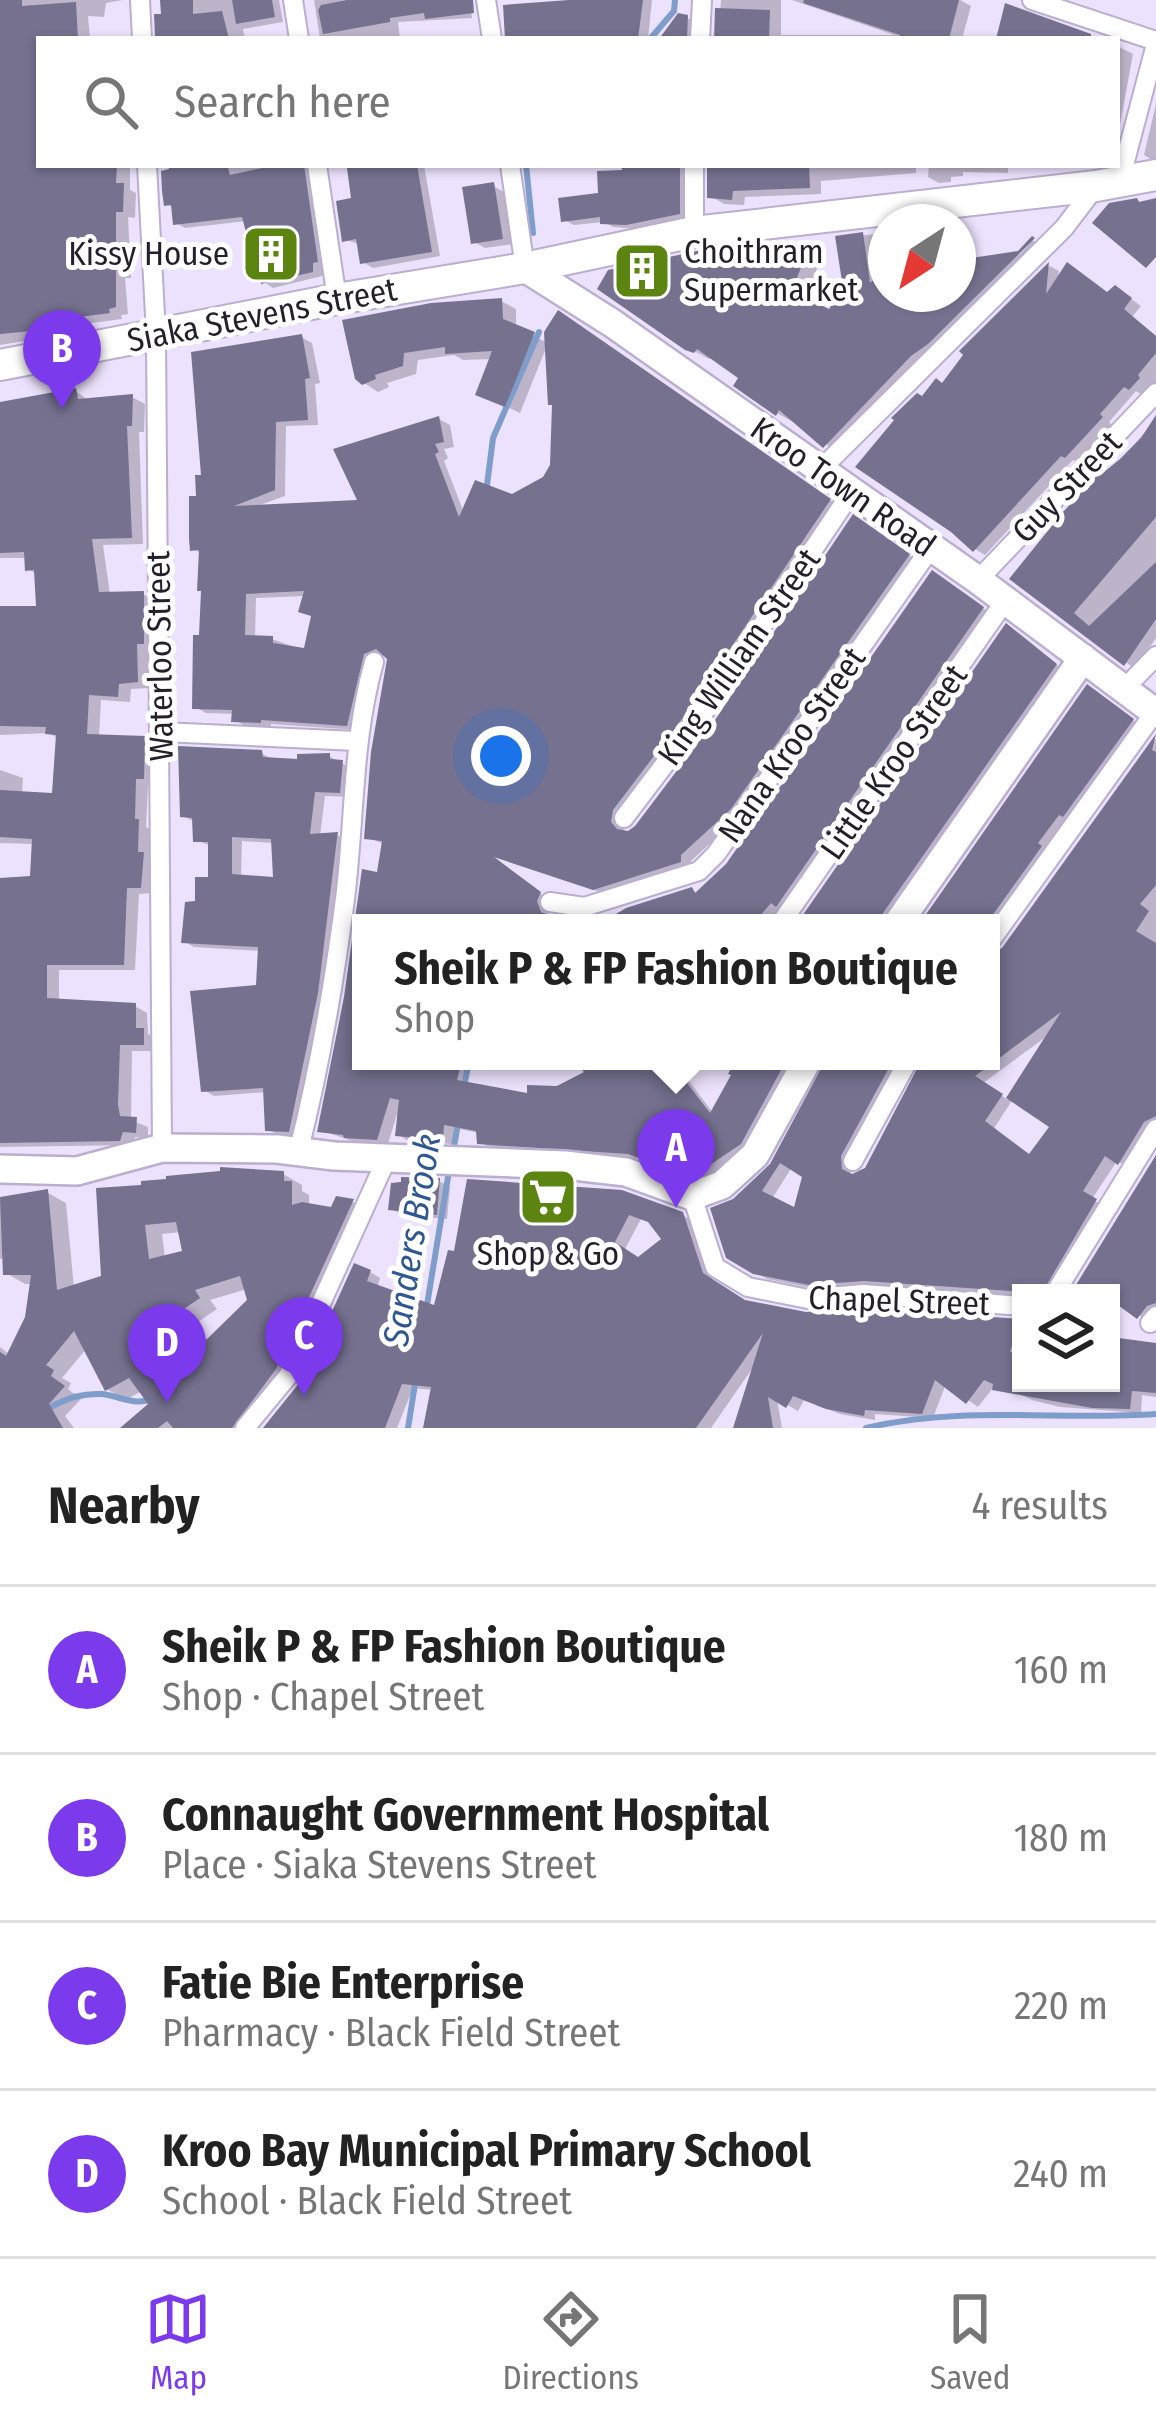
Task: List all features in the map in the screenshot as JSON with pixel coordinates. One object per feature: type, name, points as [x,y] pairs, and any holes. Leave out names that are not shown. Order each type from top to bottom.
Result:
[{"type":"main road","name":"Siaka Stevens Street","points":[[0,365],[694,232],[1156,175]]},
{"type":"main road","name":"Kroo Town Road","points":[[525,268],[612,322],[978,580],[1155,712]]},
{"type":"main road","points":[[904,914],[1083,658]]},
{"type":"main road","points":[[0,1169],[77,1171],[162,1148],[277,1149],[298,1154],[626,1172],[692,1196],[722,1185],[755,1155],[802,1070]]},
{"type":"street","points":[[140,0],[142,36]]},
{"type":"street","points":[[293,0],[299,36]]},
{"type":"street","points":[[486,0],[492,36]]},
{"type":"street","points":[[700,36],[702,0]]},
{"type":"street","points":[[1032,0],[1156,43],[1120,148]]},
{"type":"street","name":"Waterloo Street","points":[[147,168],[156,334],[162,1148]]},
{"type":"street","points":[[317,168],[337,299]]},
{"type":"street","points":[[509,168],[525,268]]},
{"type":"street","points":[[694,168],[694,232]]},
{"type":"street","points":[[820,470],[1108,183],[1113,168]]},
{"type":"street","name":"Guy Street","points":[[978,580],[1156,393]]},
{"type":"street","name":"King William Street","points":[[624,818],[701,715],[851,493]]},
{"type":"street","name":"Nana Kroo Street","points":[[550,902],[584,907],[698,871],[716,854],[930,549]]},
{"type":"street","name":"Little Kroo Street","points":[[787,914],[1005,601]]},
{"type":"street","points":[[1125,688],[1156,656]]},
{"type":"street","points":[[298,1154],[314,1090],[345,899],[356,741],[374,662]]},
{"type":"street","points":[[1000,927],[1155,712]]},
{"type":"street","points":[[162,732],[356,741]]},
{"type":"street","points":[[853,1161],[903,1070]]},
{"type":"street","points":[[1061,1284],[1156,1129]]},
{"type":"street","points":[[245,1428],[288,1376],[387,1158]]},
{"type":"street","name":"Chapel Street","points":[[692,1196],[715,1268],[748,1287],[808,1299],[844,1294],[1012,1305]]},
{"type":"building","points":[[0,0],[22,0],[22,6],[76,2],[78,36],[36,36],[36,168],[117,168],[116,183],[124,183],[123,212],[116,212],[116,307],[110,313],[42,322],[43,330],[0,334]]},
{"type":"building","points":[[160,0],[193,0],[193,14],[222,11],[228,36],[155,36],[154,14],[161,14]]},
{"type":"building","points":[[232,0],[272,0],[275,17],[236,24]]},
{"type":"building","points":[[347,0],[473,0],[474,13],[425,19],[424,13],[323,34],[321,5]]},
{"type":"building","points":[[643,0],[638,36],[505,36],[503,5]]},
{"type":"building","points":[[959,0],[950,36],[900,36],[803,3]]},
{"type":"building","points":[[1005,3],[1091,34],[1091,36],[997,36]]},
{"type":"building","points":[[715,8],[770,10],[769,36],[714,36]]},
{"type":"building","points":[[678,13],[688,15],[687,36],[661,36]]},
{"type":"building","points":[[228,168],[230,175],[262,168],[304,168],[318,262],[313,263],[313,272],[261,284],[253,235],[247,236],[242,217],[173,225],[171,205],[164,206],[162,191],[161,171]]},
{"type":"building","points":[[347,168],[418,168],[432,252],[360,264],[356,239],[342,242],[336,201],[351,198]]},
{"type":"building","points":[[680,168],[680,214],[626,225],[600,224],[600,217],[561,222],[558,198],[598,193],[597,171]]},
{"type":"building","points":[[707,168],[809,168],[810,188],[733,191],[732,200],[707,198]]},
{"type":"building","points":[[494,182],[503,239],[471,244],[462,187]]},
{"type":"building","points":[[1137,198],[1139,202],[1156,198],[1156,257],[1146,268],[1092,223],[1109,203]]},
{"type":"building","points":[[863,232],[868,312],[960,312],[823,448],[779,410],[776,416],[733,386],[738,378],[697,349],[694,353],[685,350],[597,289],[608,270],[697,251],[787,241],[808,249],[792,291],[829,309],[843,288],[835,236]]},
{"type":"building","points":[[1035,238],[976,296],[976,257],[1018,251]]},
{"type":"building","points":[[1049,262],[1046,294],[1067,262],[1107,292],[1115,285],[1132,298],[1124,309],[1156,336],[1156,353],[1129,390],[1124,387],[1100,414],[1103,417],[973,552],[855,467],[894,420],[891,418],[917,393],[922,396],[936,378],[942,383],[963,355],[959,351]]},
{"type":"building","points":[[502,298],[503,319],[535,332],[505,407],[475,395],[492,351],[445,354],[445,347],[404,353],[403,366],[375,375],[376,379],[362,385],[355,379],[342,320],[431,303]]},
{"type":"building","points":[[558,310],[831,499],[691,707],[613,810],[611,822],[617,829],[628,831],[635,826],[713,723],[853,514],[910,554],[731,809],[681,855],[681,862],[593,890],[494,857],[541,892],[537,901],[546,914],[356,914],[362,869],[377,872],[382,841],[364,839],[371,752],[387,659],[376,649],[364,654],[347,726],[231,722],[232,710],[192,709],[193,635],[199,635],[201,591],[197,591],[199,550],[190,551],[189,496],[196,496],[195,475],[201,475],[191,352],[302,334],[310,378],[305,379],[308,420],[276,422],[275,490],[234,506],[357,500],[333,449],[439,416],[444,442],[435,444],[439,452],[435,454],[459,517],[475,480],[512,494],[543,477],[550,465],[552,405],[548,405],[544,332]],"holes":[[[304,591],[298,612],[311,616],[304,648],[273,643],[273,636],[245,635],[246,594]]]},
{"type":"building","points":[[76,388],[78,399],[133,394],[132,426],[127,426],[132,538],[92,539],[99,592],[144,591],[144,644],[137,644],[138,682],[119,684],[118,697],[89,695],[87,734],[145,736],[144,779],[136,779],[135,819],[139,819],[138,852],[144,852],[141,888],[127,888],[124,965],[47,965],[47,998],[136,1003],[136,1028],[144,1028],[144,1045],[120,1045],[118,1105],[120,1116],[137,1117],[136,1133],[123,1132],[120,1141],[0,1143],[0,878],[30,876],[32,839],[0,837],[0,790],[52,793],[56,735],[45,734],[46,727],[0,726],[0,606],[36,606],[34,570],[25,571],[24,552],[0,553],[0,402]]},
{"type":"building","points":[[1156,415],[1156,517],[1074,613],[1089,626],[1156,562],[1156,619],[1124,666],[1009,579],[1063,512],[1102,470],[1141,438]]},
{"type":"building","points":[[932,570],[984,607],[776,907],[771,903],[762,914],[616,914],[692,887],[695,893],[726,864]]},
{"type":"building","points":[[1006,623],[1057,664],[883,914],[804,914]]},
{"type":"building","points":[[1087,684],[1134,719],[1063,817],[1059,815],[1038,843],[1042,846],[993,914],[926,914]]},
{"type":"building","points":[[1156,734],[1152,750],[1156,752],[1156,885],[1140,904],[1149,911],[1136,931],[1156,943],[1156,1116],[1144,1122],[1118,1165],[1105,1156],[1083,1191],[1097,1199],[1047,1284],[1012,1284],[1012,1291],[864,1281],[809,1285],[753,1274],[726,1258],[710,1208],[733,1199],[770,1164],[820,1070],[888,1070],[841,1156],[842,1169],[852,1174],[865,1168],[916,1070],[983,1070],[975,1076],[1003,1094],[985,1121],[1029,1154],[1049,1127],[1006,1098],[1061,1012],[1000,1057],[1000,949]],"holes":[[[780,1163],[802,1177],[794,1207],[762,1191]]]},
{"type":"building","points":[[178,746],[262,750],[263,757],[297,759],[297,754],[330,753],[330,759],[343,760],[340,793],[315,792],[310,834],[338,832],[318,993],[289,1132],[265,1131],[263,1088],[201,1092],[190,991],[256,985],[258,947],[181,943],[185,902],[195,901],[195,877],[208,877],[208,842],[193,842],[192,818],[180,817]],"holes":[[[232,837],[271,839],[273,877],[232,874]]]},
{"type":"building","points":[[352,940],[352,1070],[460,1070],[457,1080],[527,1093],[527,1085],[557,1086],[582,1070],[677,1070],[710,1113],[730,1070],[781,1070],[741,1144],[692,1177],[628,1154],[477,1144],[476,1131],[444,1125],[443,1140],[395,1136],[399,1100],[390,1098],[377,1140],[344,1138],[317,1132]]},
{"type":"building","points":[[1156,1155],[1156,1303],[1137,1319],[1120,1307],[1120,1284],[1077,1284]]},
{"type":"building","points":[[220,1167],[284,1171],[284,1181],[292,1181],[292,1205],[331,1207],[336,1196],[354,1199],[276,1369],[232,1428],[173,1428],[167,1421],[158,1428],[120,1428],[148,1404],[129,1378],[105,1391],[74,1331],[46,1365],[54,1370],[51,1376],[65,1386],[49,1404],[63,1428],[0,1428],[0,1352],[6,1356],[25,1317],[31,1275],[3,1275],[0,1197],[48,1189],[57,1290],[101,1276],[96,1188],[220,1171]],"holes":[[[176,1222],[182,1251],[149,1259],[145,1225]],[[240,1276],[247,1300],[203,1343],[178,1313],[200,1298],[195,1290]]]},
{"type":"building","points":[[401,1177],[440,1178],[437,1215],[388,1210],[391,1183],[401,1182]]},
{"type":"building","points":[[467,1179],[622,1190],[683,1212],[703,1273],[745,1300],[806,1312],[863,1308],[1012,1318],[1012,1392],[1120,1392],[1120,1338],[1156,1343],[1156,1393],[1132,1391],[1130,1409],[1092,1408],[992,1390],[993,1384],[984,1380],[966,1404],[935,1380],[922,1414],[865,1410],[864,1416],[793,1396],[786,1408],[768,1397],[773,1428],[733,1428],[763,1333],[696,1428],[423,1428],[431,1387],[402,1384],[385,1428],[263,1428],[300,1382],[354,1263],[371,1270],[367,1281],[434,1305],[448,1250],[454,1251]],"holes":[[[629,1215],[648,1222],[661,1239],[638,1257],[615,1242]]]},
{"type":"waterway","points":[[653,36],[674,11],[675,0]]},
{"type":"waterway","points":[[526,168],[533,233]]},
{"type":"waterway","name":"Sanders Brook","points":[[486,493],[493,438],[539,332]]},
{"type":"waterway","name":"Sanders Brook","points":[[464,1087],[467,1070]]},
{"type":"waterway","name":"Sanders Brook","points":[[453,1152],[458,1124]]},
{"type":"waterway","name":"Sanders Brook","points":[[427,1305],[449,1171]]},
{"type":"waterway","name":"Sanders Brook","points":[[408,1428],[416,1378]]},
{"type":"waterway","points":[[51,1407],[88,1394],[134,1401],[153,1398]]},
{"type":"waterway","points":[[866,1428],[974,1415],[1156,1414]]},
{"type":"place","name":"Kissy House","points":[[271,254]]},
{"type":"place","name":"Choithram Supermarket","points":[[642,271]]},
{"type":"place","name":"Connaught Government Hospital","points":[[62,409]]},
{"type":"place","name":"Shop & Go","points":[[548,1197]]},
{"type":"place","name":"Sheik P & FP Fashion Boutique","points":[[676,1208]]},
{"type":"place","name":"Fatie Bie Enterprise","points":[[304,1396]]},
{"type":"place","name":"Kroo Bay Municipal Primary School","points":[[167,1403]]}]
